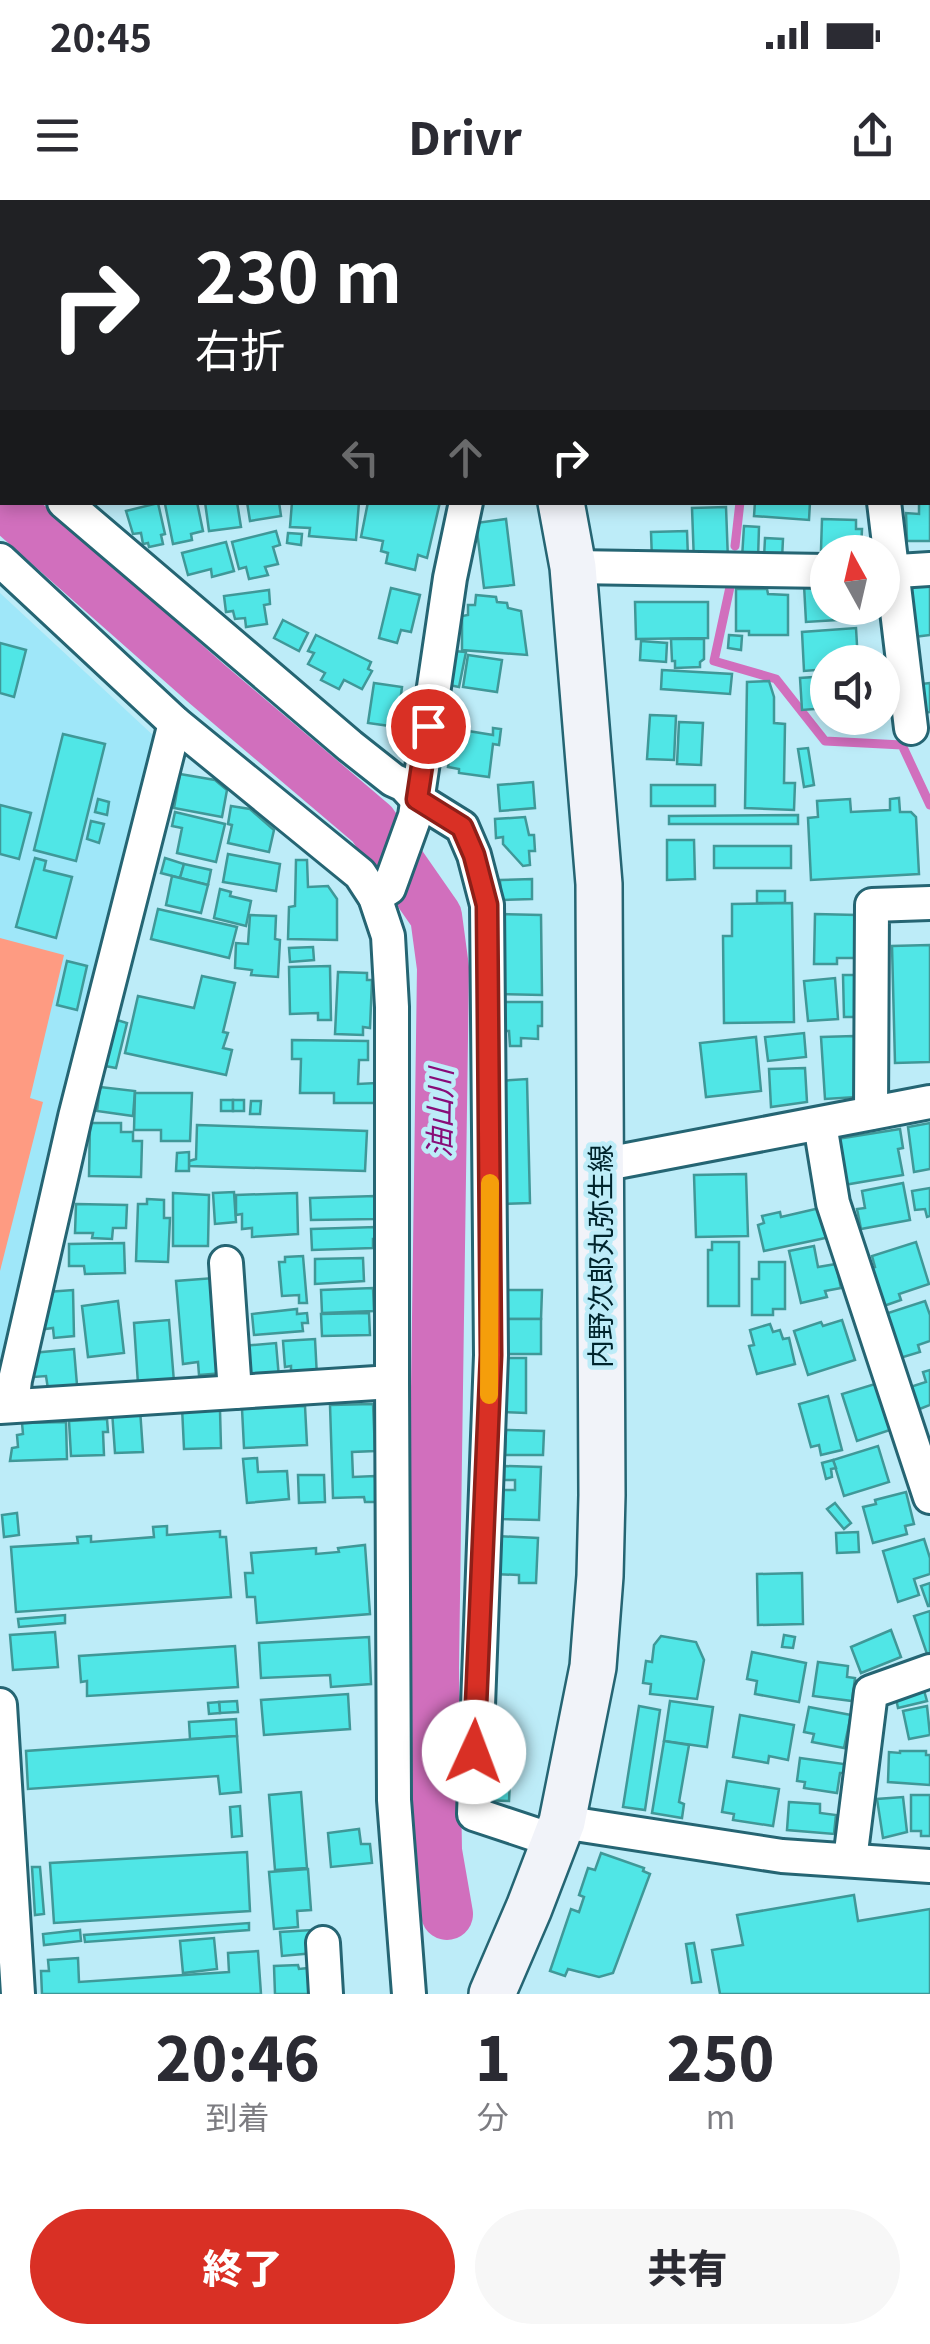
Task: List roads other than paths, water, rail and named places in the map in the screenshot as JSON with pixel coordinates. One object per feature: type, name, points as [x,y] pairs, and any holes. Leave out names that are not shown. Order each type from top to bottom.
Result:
[{"type":"main road","name":"内野次郎丸弥生線","points":[[492,1994],[558,1832],[593,1667],[600,1576],[600,884],[573,567],[562,505]]},
{"type":"street","points":[[68,505],[350,746],[393,780],[404,784],[416,807],[462,827],[474,855],[487,905],[491,1355],[474,1814],[558,1832],[782,1856],[930,1866]]},
{"type":"street","points":[[409,1994],[394,1800],[392,1007],[382,893],[416,807],[450,578],[465,505]]},
{"type":"street","points":[[884,505],[885,535]]},
{"type":"street","points":[[0,560],[174,723],[382,893]]},
{"type":"street","points":[[573,567],[810,571]]},
{"type":"street","points":[[900,571],[930,569]]},
{"type":"street","points":[[895,625],[911,728]]},
{"type":"street","points":[[174,723],[6,1407],[392,1382]]},
{"type":"street","points":[[871,1113],[872,905],[930,904]]},
{"type":"street","points":[[601,1165],[930,1102]]},
{"type":"street","points":[[820,1124],[833,1204],[930,1497]]},
{"type":"street","points":[[226,1262],[235,1392]]},
{"type":"street","points":[[850,1860],[871,1692],[930,1671]]},
{"type":"street","points":[[0,1705],[18,1994]]},
{"type":"street","points":[[323,1943],[326,1994]]},
{"type":"waterway","name":"油山川","points":[[5,505],[372,824],[436,916],[443,968],[433,1668],[436,1851],[447,1914]]},
{"type":"waterway","points":[[735,546],[740,505]]},
{"type":"waterway","points":[[730,587],[714,661],[776,679],[825,741],[902,745],[930,805]]}]
